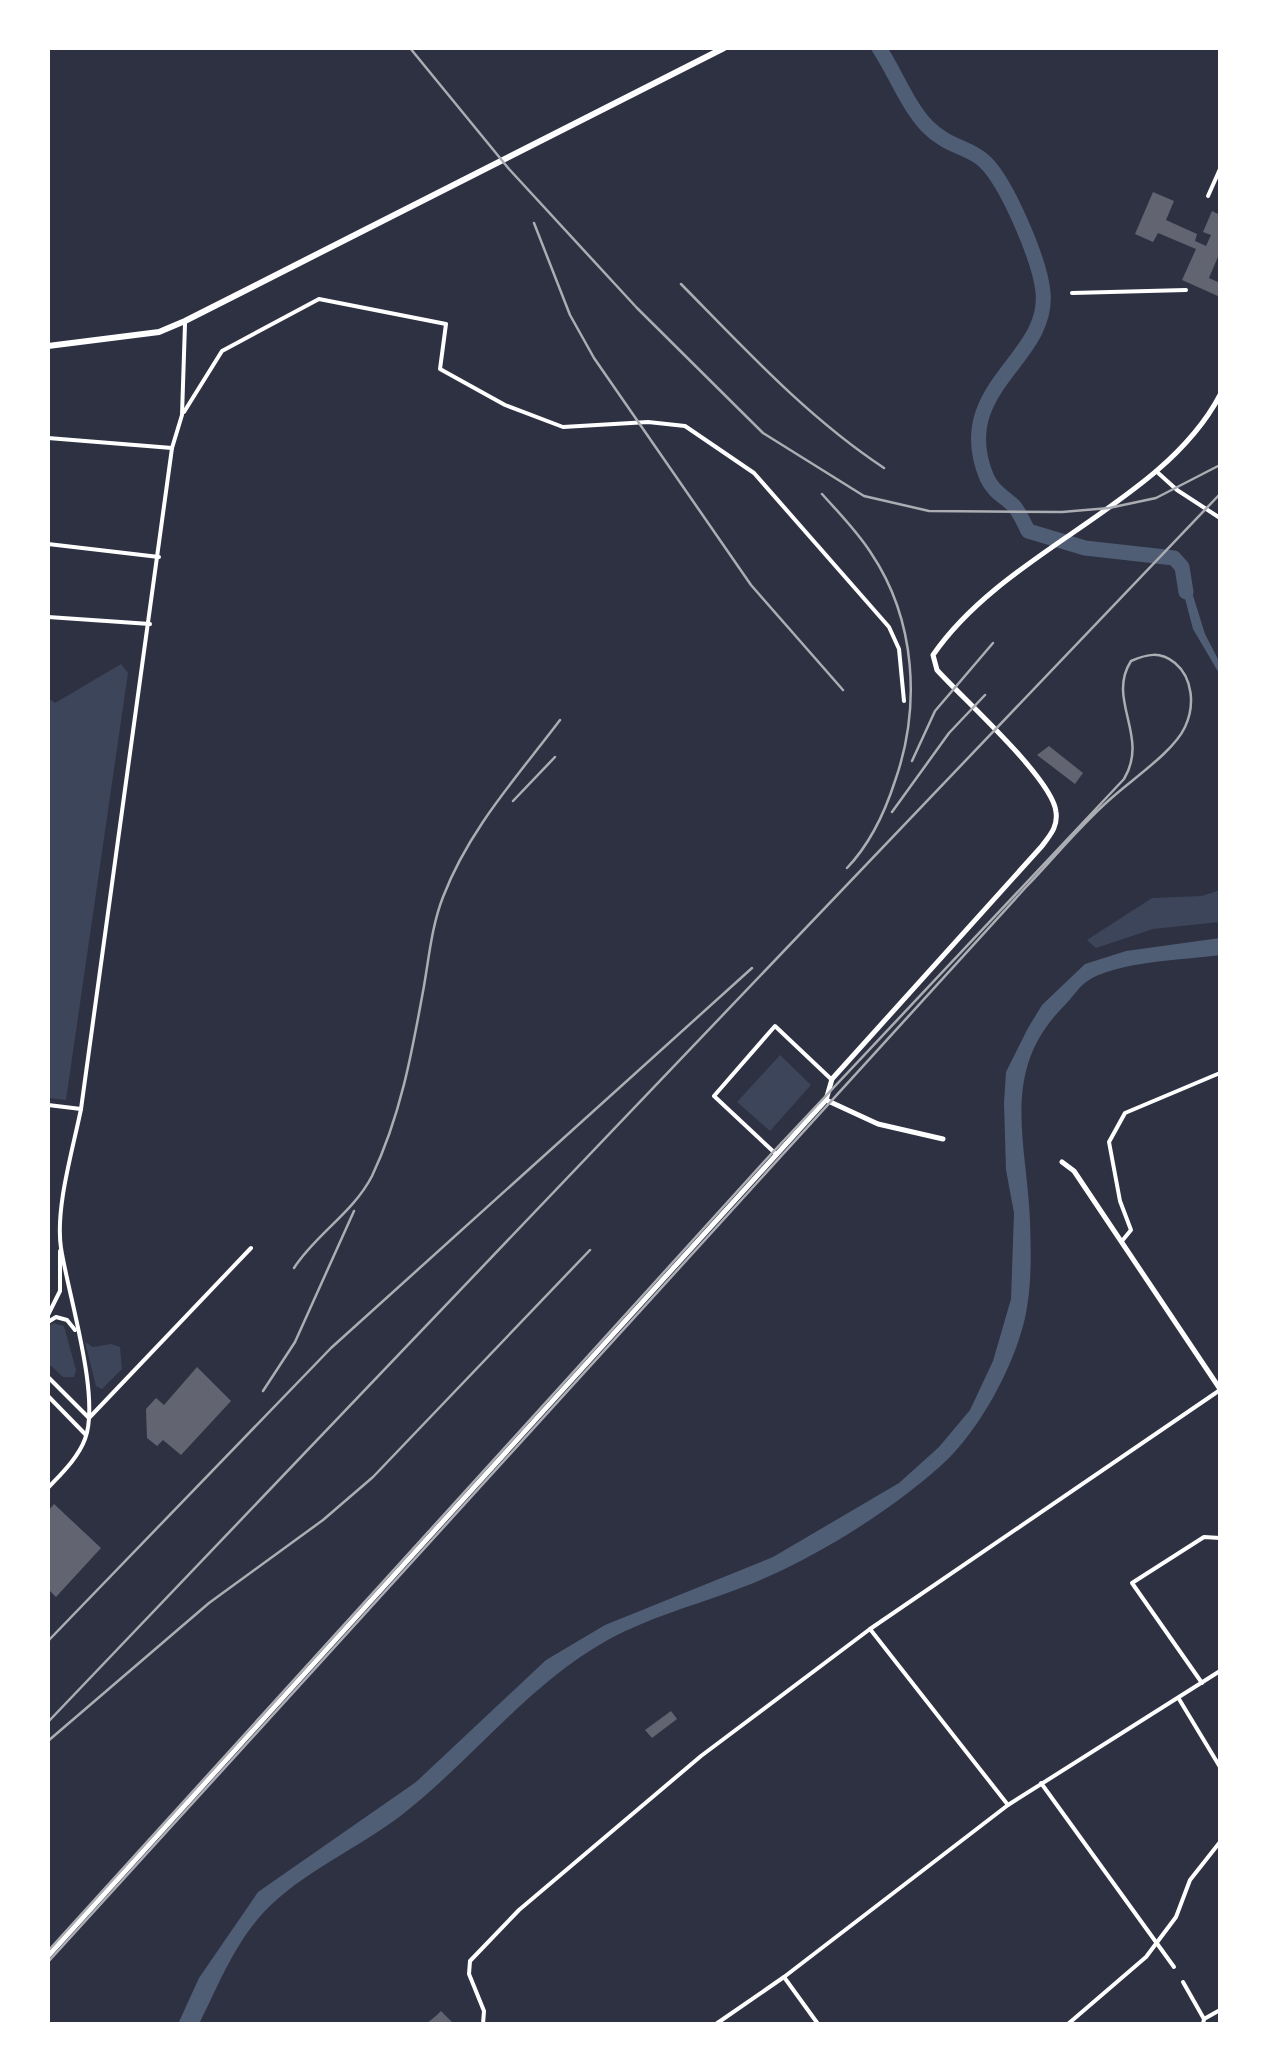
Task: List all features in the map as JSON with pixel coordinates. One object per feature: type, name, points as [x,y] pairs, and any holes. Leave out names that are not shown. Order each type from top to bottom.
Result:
[{"type":"main road","points":[[48,346],[159,332],[185,321],[724,48]]},
{"type":"street","points":[[1208,196],[1220,169]]},
{"type":"street","points":[[1072,293],[1186,290]]},
{"type":"street","points":[[182,415],[222,351],[319,299],[446,324],[440,368],[505,405],[562,427],[648,422],[685,426],[754,473],[888,627],[899,649],[904,701]]},
{"type":"street","points":[[78,1334],[67,1320],[48,1318],[60,1291],[63,1207],[82,1110],[172,448],[182,415],[185,321]]},
{"type":"street","points":[[48,1956],[826,1100],[832,1080],[1055,828],[1057,814],[1047,786],[937,670],[934,654],[983,598],[1109,508],[1155,470],[1198,429],[1220,394]]},
{"type":"street","points":[[48,438],[172,448]]},
{"type":"street","points":[[1155,470],[1176,490],[1220,518]]},
{"type":"street","points":[[48,544],[160,557]]},
{"type":"street","points":[[48,617],[150,624]]},
{"type":"street","points":[[776,1154],[714,1096],[774,1026],[832,1080]]},
{"type":"street","points":[[1122,1242],[1131,1230],[1120,1201],[1109,1142],[1116,1126],[1126,1113],[1220,1073]]},
{"type":"street","points":[[826,1100],[878,1124],[943,1139]]},
{"type":"street","points":[[48,1105],[82,1110]]},
{"type":"street","points":[[483,2024],[484,2011],[469,1974],[470,1961],[519,1910],[701,1756],[870,1629],[1220,1390],[1074,1171],[1062,1162]]},
{"type":"street","points":[[48,1488],[72,1460],[86,1434],[88,1418],[87,1386],[60,1246]]},
{"type":"street","points":[[88,1418],[251,1248]]},
{"type":"street","points":[[48,1377],[88,1418]]},
{"type":"street","points":[[48,1396],[86,1434]]},
{"type":"street","points":[[1202,1684],[1132,1583],[1204,1537],[1220,1538]]},
{"type":"street","points":[[870,1629],[1008,1805]]},
{"type":"street","points":[[716,2024],[784,1977],[1008,1805],[1220,1672]]},
{"type":"street","points":[[1178,1698],[1220,1767]]},
{"type":"street","points":[[1041,1783],[1174,1967]]},
{"type":"street","points":[[1068,2024],[1135,1969],[1156,1944],[1176,1917],[1190,1880],[1220,1842]]},
{"type":"street","points":[[784,1977],[818,2024]]},
{"type":"street","points":[[1183,1982],[1203,2022],[1220,2010]]},
{"type":"shaded area","points":[[1178,572],[1186,573],[1205,634],[1220,663],[1220,675],[1193,629]]},
{"type":"shaded area","points":[[121,664],[128,673],[66,1100],[48,1098],[48,698],[55,703]]},
{"type":"shaded area","points":[[1220,890],[1220,922],[1153,929],[1096,948],[1087,940],[1152,898],[1202,896]]},
{"type":"shaded area","points":[[1220,938],[1220,955],[1132,966],[1099,975],[1080,987],[1044,1031],[1031,1056],[1022,1108],[1031,1245],[1025,1318],[995,1394],[948,1459],[885,1510],[812,1555],[745,1586],[625,1631],[578,1659],[526,1701],[403,1814],[279,1897],[244,1938],[199,2024],[178,2024],[199,1978],[258,1892],[416,1782],[546,1660],[605,1625],[773,1557],[899,1483],[939,1447],[970,1410],[993,1361],[1011,1299],[1014,1213],[1006,1170],[1004,1103],[1006,1072],[1028,1028],[1042,1005],[1085,964],[1126,951]]},
{"type":"shaded area","points":[[780,1055],[811,1085],[770,1131],[737,1102]]},
{"type":"shaded area","points":[[53,1323],[64,1326],[76,1370],[74,1377],[63,1377],[48,1363],[48,1327]]},
{"type":"shaded area","points":[[85,1342],[93,1347],[120,1347],[122,1369],[102,1389],[96,1386]]},
{"type":"building","points":[[1153,192],[1174,201],[1166,220],[1197,234],[1195,241],[1206,246],[1211,235],[1203,232],[1212,211],[1220,215],[1220,252],[1209,278],[1220,283],[1220,297],[1182,280],[1196,249],[1158,233],[1153,242],[1135,234]]},
{"type":"building","points":[[1049,746],[1083,773],[1075,784],[1037,755]]},
{"type":"building","points":[[197,1367],[231,1401],[181,1455],[163,1440],[157,1446],[147,1438],[146,1409],[156,1398],[164,1405]]},
{"type":"building","points":[[54,1504],[101,1548],[56,1597],[48,1589],[48,1511]]},
{"type":"building","points":[[671,1711],[677,1719],[652,1738],[645,1730]]},
{"type":"building","points":[[441,2011],[454,2024],[426,2024],[437,2015]]},
{"type":"waterway","points":[[879,48],[927,126],[978,156],[993,171],[1021,223],[1041,278],[1041,316],[1032,337],[990,398],[981,421],[979,447],[989,483],[1015,508],[1028,531],[1085,548],[1174,558],[1182,567],[1186,592]]},
{"type":"tram line","points":[[48,1951],[773,1152],[1124,779],[1133,748],[1123,690],[1131,661],[1159,655],[1175,663],[1186,676],[1191,701],[1185,727],[1171,747],[1107,802],[1066,844],[48,1962]]},
{"type":"railway","points":[[410,48],[509,169],[637,308],[763,433],[864,496],[929,511],[1062,512],[1109,508],[1156,498],[1220,465]]},
{"type":"railway","points":[[534,223],[570,315],[594,358],[751,585],[843,690]]},
{"type":"railway","points":[[681,284],[803,405],[884,468]]},
{"type":"railway","points":[[822,494],[860,537],[886,579],[897,606],[910,664],[909,724],[895,781],[876,828],[847,868]]},
{"type":"railway","points":[[48,1722],[1220,494]]},
{"type":"railway","points":[[912,761],[935,711],[993,643]]},
{"type":"railway","points":[[892,812],[949,733],[985,695]]},
{"type":"railway","points":[[294,1268],[355,1201],[372,1176],[404,1083],[433,930],[443,897],[480,826],[560,720]]},
{"type":"railway","points":[[513,801],[555,757]]},
{"type":"railway","points":[[48,1641],[331,1348],[752,968]]},
{"type":"railway","points":[[263,1391],[295,1342],[354,1211]]},
{"type":"railway","points":[[48,1741],[209,1603],[323,1520],[373,1477],[590,1250]]}]
